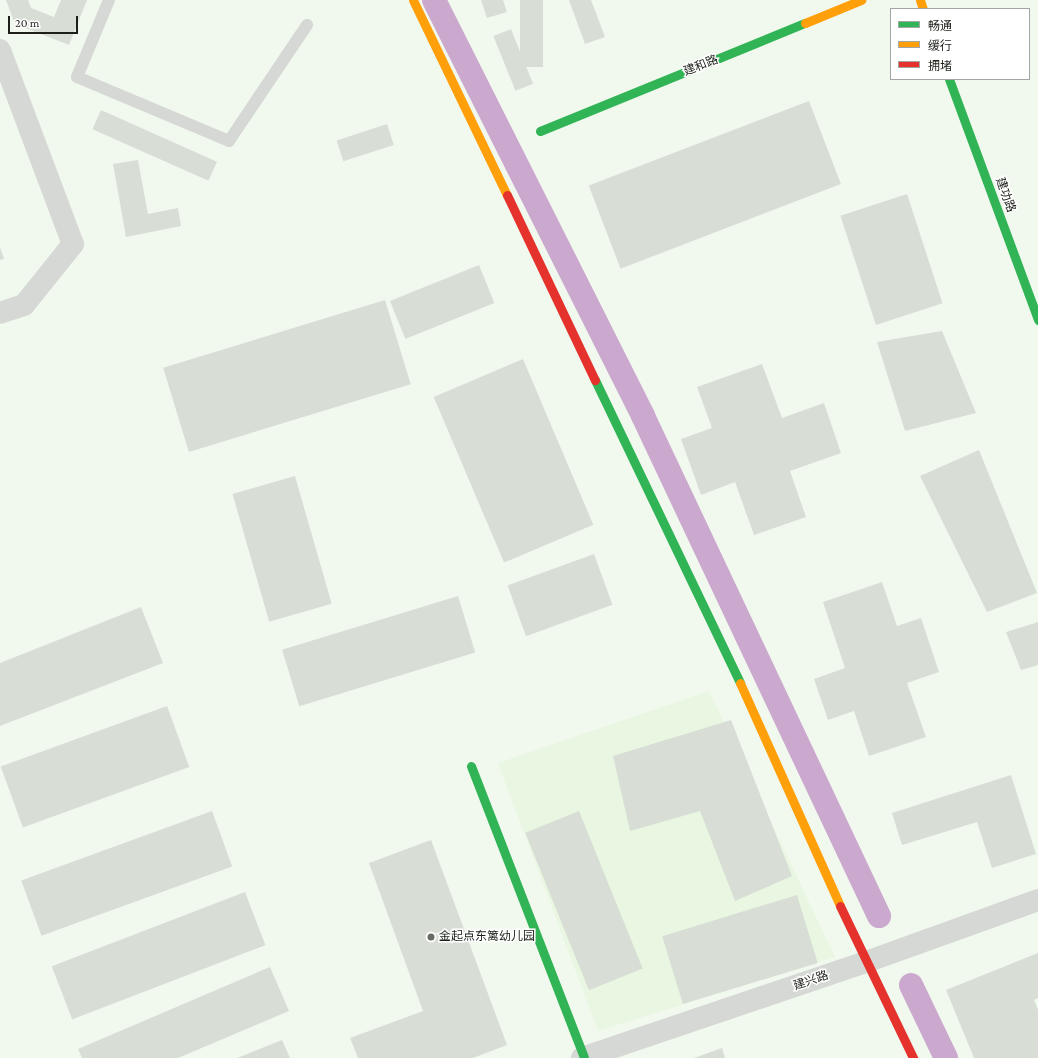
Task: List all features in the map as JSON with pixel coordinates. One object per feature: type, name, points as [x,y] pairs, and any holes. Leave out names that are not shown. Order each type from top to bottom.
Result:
[{"type":"street","points":[[413,0],[732,665],[866,962],[913,1058]]},
{"type":"street","name":"建和路","points":[[540,131],[861,0]]},
{"type":"street","points":[[0,50],[73,244],[24,305],[0,313]]},
{"type":"street","name":"建功路","points":[[949,80],[1038,320]]},
{"type":"street","points":[[471,766],[583,1058]]},
{"type":"street","name":"建兴路","points":[[583,1058],[866,962],[1038,900]]},
{"type":"lane","points":[[109,0],[77,77],[229,141],[307,24]]},
{"type":"shaded area","points":[[709,691],[835,957],[598,1031],[498,763]]},
{"type":"building","points":[[6,0],[28,0],[31,8],[54,17],[61,0],[87,0],[69,45],[15,24]]},
{"type":"building","points":[[481,0],[503,0],[507,12],[487,18]]},
{"type":"building","points":[[520,0],[543,0],[543,67],[520,67]]},
{"type":"building","points":[[569,0],[591,0],[605,37],[585,44]]},
{"type":"building","points":[[511,29],[533,84],[515,91],[493,36]]},
{"type":"building","points":[[809,101],[841,184],[621,269],[589,186]]},
{"type":"building","points":[[101,110],[217,162],[208,181],[92,129]]},
{"type":"building","points":[[387,124],[394,145],[343,161],[337,140]]},
{"type":"building","points":[[138,160],[148,214],[178,208],[181,226],[126,237],[113,164]]},
{"type":"building","points":[[907,194],[943,303],[876,325],[840,216]]},
{"type":"building","points":[[0,247],[4,259],[0,260]]},
{"type":"building","points":[[479,265],[494,303],[405,339],[390,301]]},
{"type":"building","points":[[385,300],[411,384],[189,452],[163,368]]},
{"type":"building","points":[[942,331],[976,413],[905,431],[877,342]]},
{"type":"building","points":[[523,359],[593,525],[504,563],[434,397]]},
{"type":"building","points":[[762,364],[782,418],[824,403],[841,453],[790,471],[806,517],[754,535],[735,482],[701,495],[681,439],[712,428],[697,387]]},
{"type":"building","points":[[979,450],[1037,593],[987,612],[920,476]]},
{"type":"building","points":[[295,476],[332,604],[269,622],[233,494]]},
{"type":"building","points":[[594,554],[612,605],[526,636],[508,585]]},
{"type":"building","points":[[882,582],[897,626],[921,618],[939,672],[907,683],[926,737],[869,756],[854,711],[828,720],[814,679],[845,668],[823,602]]},
{"type":"building","points":[[458,596],[475,652],[299,706],[282,650]]},
{"type":"building","points":[[141,607],[163,663],[0,726],[0,663]]},
{"type":"building","points":[[1038,622],[1038,665],[1021,670],[1006,632]]},
{"type":"building","points":[[167,706],[189,767],[23,828],[1,767]]},
{"type":"building","points":[[731,720],[792,876],[735,901],[700,811],[630,831],[613,756]]},
{"type":"building","points":[[1011,775],[1036,854],[992,868],[977,822],[902,845],[892,813]]},
{"type":"building","points":[[212,811],[232,866],[41,936],[21,880]]},
{"type":"building","points":[[579,811],[643,969],[589,990],[525,833]]},
{"type":"building","name":"金起点东篱幼儿园","points":[[431,840],[507,1045],[473,1058],[358,1058],[350,1038],[423,1011],[369,863]]},
{"type":"building","points":[[245,892],[265,945],[72,1019],[52,966]]},
{"type":"building","points":[[797,895],[818,963],[683,1004],[662,936]]},
{"type":"building","points":[[1038,953],[1038,998],[1034,1000],[1038,1010],[1038,1058],[974,1058],[946,990]]},
{"type":"building","points":[[270,967],[289,1011],[178,1058],[82,1058],[78,1049]]},
{"type":"building","points":[[282,1040],[290,1058],[237,1058]]},
{"type":"building","points":[[722,1048],[725,1058],[694,1058]]},
{"type":"waterway","points":[[434,0],[643,416],[879,916]]},
{"type":"waterway","points":[[911,985],[946,1058]]},
{"type":"traffic: fast","points":[[540,131],[805,23]]},
{"type":"traffic: fast","points":[[949,80],[1038,320]]},
{"type":"traffic: fast","points":[[595,380],[740,683]]},
{"type":"traffic: fast","points":[[471,766],[584,1057]]},
{"type":"traffic: slow","points":[[413,0],[507,195]]},
{"type":"traffic: slow","points":[[805,23],[861,0]]},
{"type":"traffic: slow","points":[[920,0],[923,8]]},
{"type":"traffic: slow","points":[[740,683],[840,906]]},
{"type":"traffic: jam","points":[[507,195],[595,380]]},
{"type":"traffic: jam","points":[[840,906],[913,1058]]},
{"type":"place","name":"金起点东篱幼儿园","points":[[431,937]]}]
